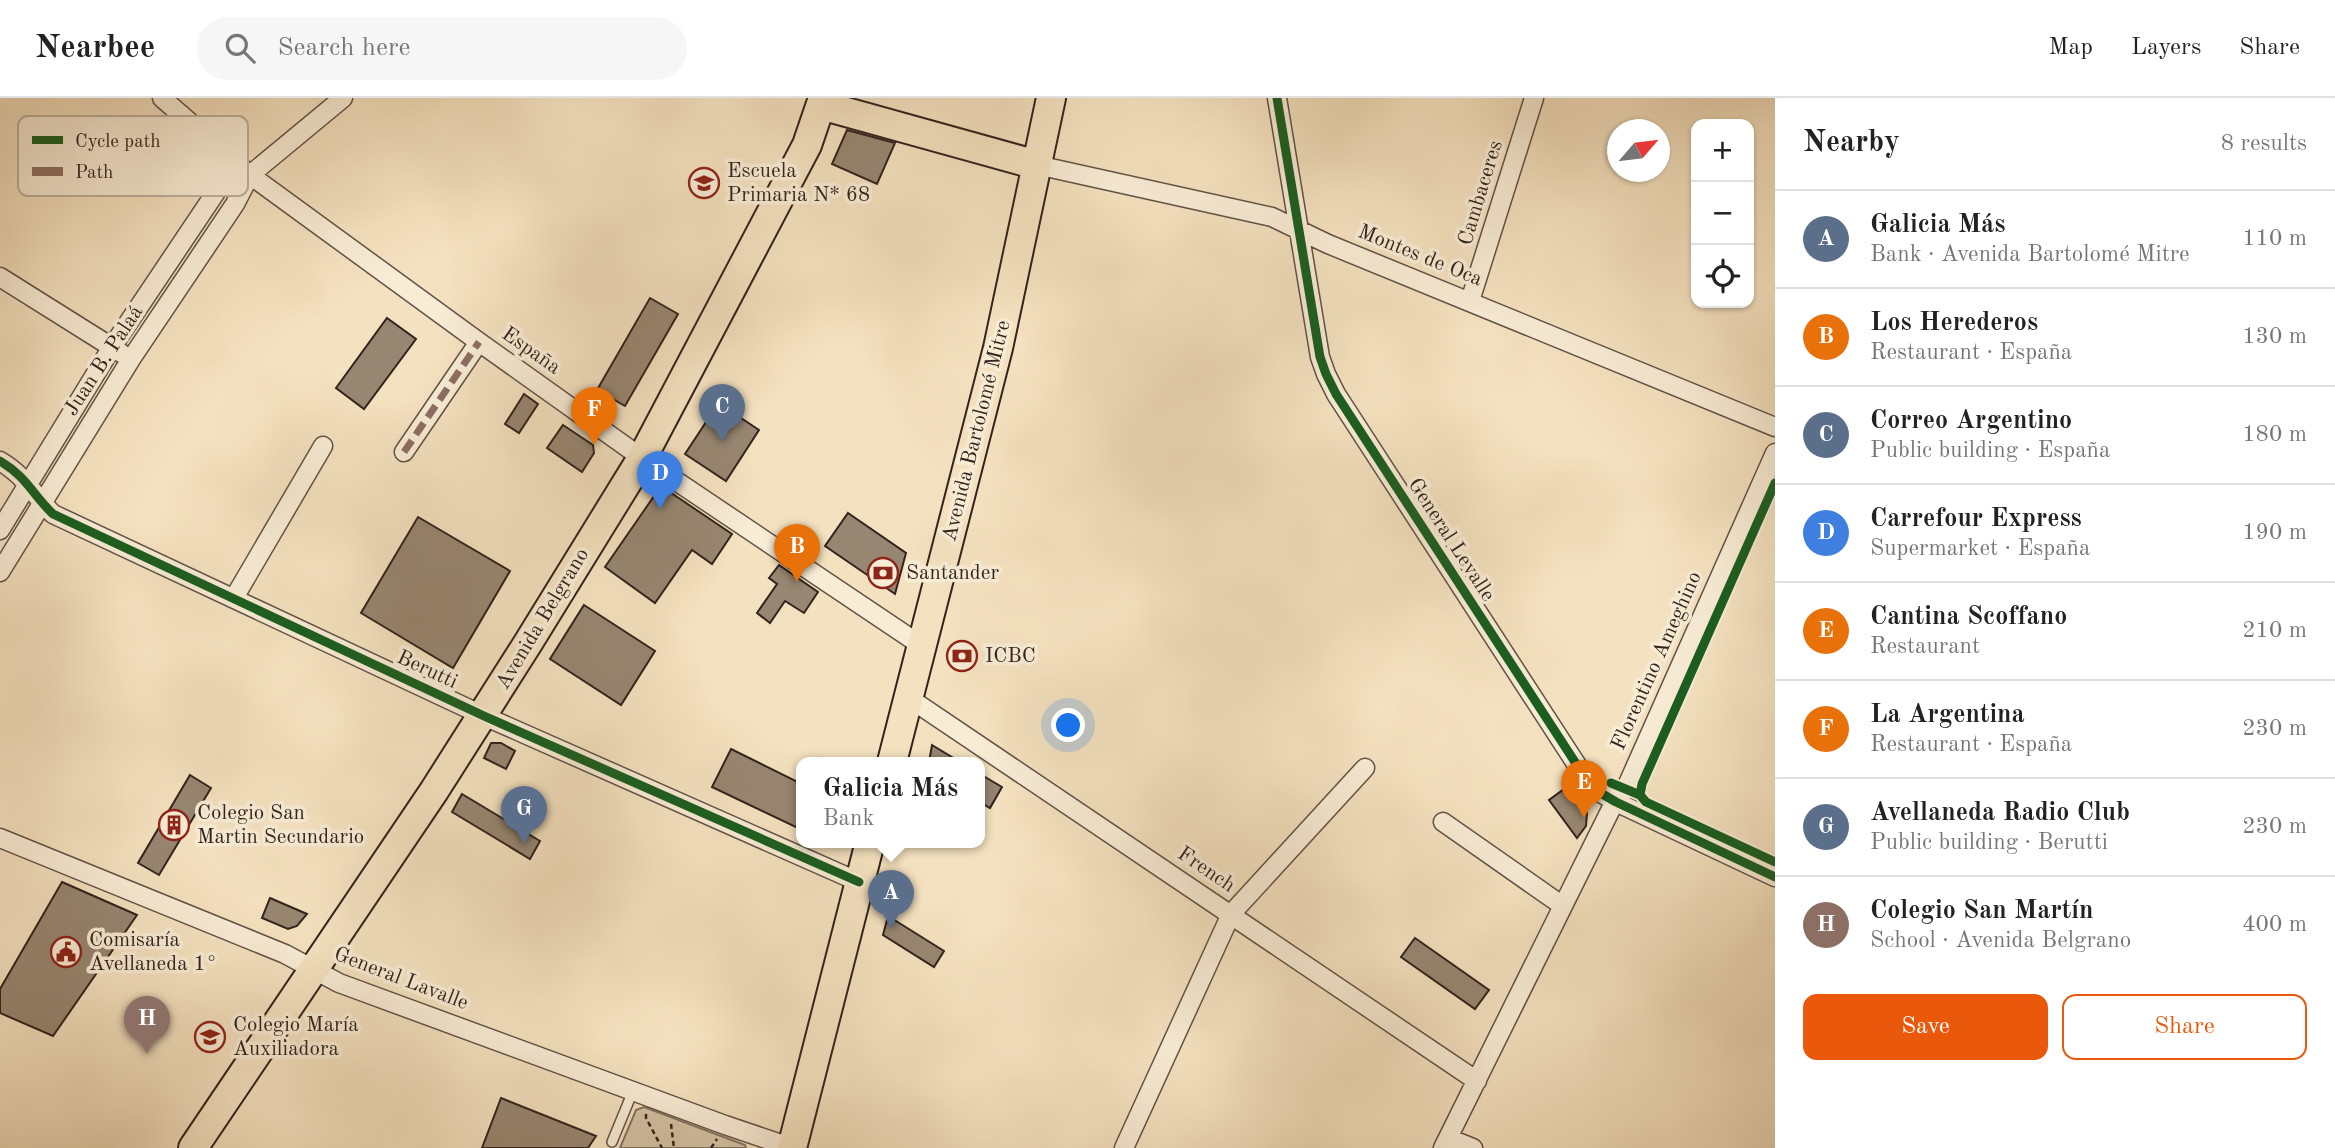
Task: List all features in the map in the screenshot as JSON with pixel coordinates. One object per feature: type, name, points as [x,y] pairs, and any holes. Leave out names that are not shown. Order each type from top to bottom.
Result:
[{"type":"main road","name":"Avenida Bartolomé Mitre","points":[[893,757],[1000,338],[1051,98]]},
{"type":"main road","points":[[816,100],[1037,165]]},
{"type":"main road","name":"Avenida Belgrano","points":[[193,1148],[484,716],[642,457],[807,145],[816,100]]},
{"type":"main road","points":[[792,1148],[868,848]]},
{"type":"street","name":"España","points":[[162,98],[183,116]]},
{"type":"street","name":"Juan B. Palaá","points":[[248,179],[343,98]]},
{"type":"street","name":"General Levalle","points":[[1277,98],[1325,374],[1576,767],[1599,792],[1616,802],[1775,877]]},
{"type":"street","name":"Cambaceres","points":[[1471,301],[1534,98]]},
{"type":"street","name":"Montes de Oca","points":[[1037,165],[1272,217],[1328,244],[1775,427]]},
{"type":"street","name":"España","points":[[250,175],[478,342],[642,457],[922,646]]},
{"type":"street","name":"Juan B. Palaá","points":[[0,530],[112,347],[213,196]]},
{"type":"street","name":"Juan B. Palaá","points":[[0,572],[131,359],[239,196]]},
{"type":"street","points":[[0,277],[131,359]]},
{"type":"street","points":[[404,452],[478,342]]},
{"type":"street","points":[[234,598],[323,446]]},
{"type":"street","name":"Florentino Ameghino","points":[[1445,1143],[1616,802],[1626,788],[1775,453]]},
{"type":"street","name":"Berutti","points":[[0,461],[29,483],[53,514],[484,716],[859,882]]},
{"type":"street","name":"French","points":[[909,698],[1477,1081]]},
{"type":"street","points":[[1124,1148],[1231,914],[1365,768]]},
{"type":"street","points":[[1443,822],[1563,906]]},
{"type":"street","name":"General Lavalle","points":[[0,838],[285,954],[339,983],[792,1148]]},
{"type":"street","points":[[1445,1143],[1473,1148]]},
{"type":"lane","points":[[612,1142],[640,1094]]},
{"type":"path","points":[[640,1094],[646,1118],[662,1148]]},
{"type":"path","points":[[674,1148],[670,1130],[675,1107]]},
{"type":"shaded area","points":[[644,1107],[745,1145],[746,1148],[620,1148],[636,1110]]},
{"type":"building","points":[[847,130],[895,143],[877,184],[832,164]]},
{"type":"building","points":[[650,298],[678,314],[625,406],[597,390]]},
{"type":"building","points":[[387,318],[416,339],[364,409],[336,388]]},
{"type":"building","points":[[524,394],[538,404],[519,433],[505,424]]},
{"type":"building","points":[[711,398],[759,430],[726,481],[685,454],[710,416],[702,411]]},
{"type":"building","points":[[563,425],[593,445],[594,453],[582,472],[547,448]]},
{"type":"building","points":[[661,486],[732,534],[712,564],[692,550],[655,603],[605,567]]},
{"type":"building","name":"Santander","points":[[848,513],[906,553],[895,594],[825,546]]},
{"type":"building","points":[[418,517],[510,571],[453,668],[361,613]]},
{"type":"building","points":[[779,565],[818,592],[804,613],[785,601],[770,623],[757,613],[777,584],[769,578]]},
{"type":"building","points":[[584,605],[655,651],[621,705],[550,659]]},
{"type":"building","points":[[491,743],[501,743],[515,751],[506,769],[484,758]]},
{"type":"building","points":[[932,745],[952,757],[930,757]]},
{"type":"building","points":[[731,749],[796,781],[796,827],[712,787]]},
{"type":"building","name":"Colegio San Martin Secundario","points":[[190,775],[211,788],[159,875],[138,863]]},
{"type":"building","points":[[985,777],[1002,787],[990,808],[985,805]]},
{"type":"building","points":[[1567,787],[1587,813],[1586,826],[1577,838],[1549,800]]},
{"type":"building","points":[[462,794],[540,841],[530,859],[452,812]]},
{"type":"building","name":"Comisaría Avellaneda 1°","points":[[62,882],[137,915],[53,1036],[0,1013],[0,989]]},
{"type":"building","points":[[270,898],[307,914],[297,926],[288,929],[262,918]]},
{"type":"building","points":[[888,916],[944,951],[934,967],[883,935]]},
{"type":"building","points":[[1415,938],[1489,990],[1475,1009],[1401,957]]},
{"type":"building","points":[[501,1098],[596,1136],[588,1148],[482,1148]]},
{"type":"marked path","points":[[404,452],[479,342]]},
{"type":"cycle path","points":[[1277,98],[1320,357],[1336,394],[1586,779],[1599,792],[1616,802],[1775,877]]},
{"type":"cycle path","points":[[0,461],[23,480],[53,514],[484,716],[859,882]]},
{"type":"cycle path","points":[[1640,795],[1642,784],[1775,483]]},
{"type":"cycle path","points":[[1611,783],[1775,862]]},
{"type":"place","name":"Escuela Primaria N* 68","points":[[704,183]]},
{"type":"place","name":"Correo Argentino","points":[[722,442]]},
{"type":"place","name":"La Argentina","points":[[594,445]]},
{"type":"place","name":"Carrefour Express","points":[[660,509]]},
{"type":"place","name":"Santander","points":[[883,573]]},
{"type":"place","name":"Los Herederos","points":[[797,582]]},
{"type":"place","name":"ICBC","points":[[962,656]]},
{"type":"place","name":"Cantina Scoffano","points":[[1584,818]]},
{"type":"place","name":"Colegio San Martin Secundario","points":[[174,825]]},
{"type":"place","name":"Avellaneda Radio Club","points":[[524,844]]},
{"type":"place","name":"Galicia Más","points":[[891,928]]},
{"type":"place","name":"Comisaría Avellaneda 1°","points":[[66,952]]},
{"type":"place","name":"Colegio María Auxiliadora","points":[[210,1037]]},
{"type":"place","name":"Colegio San Martín","points":[[147,1054]]}]
